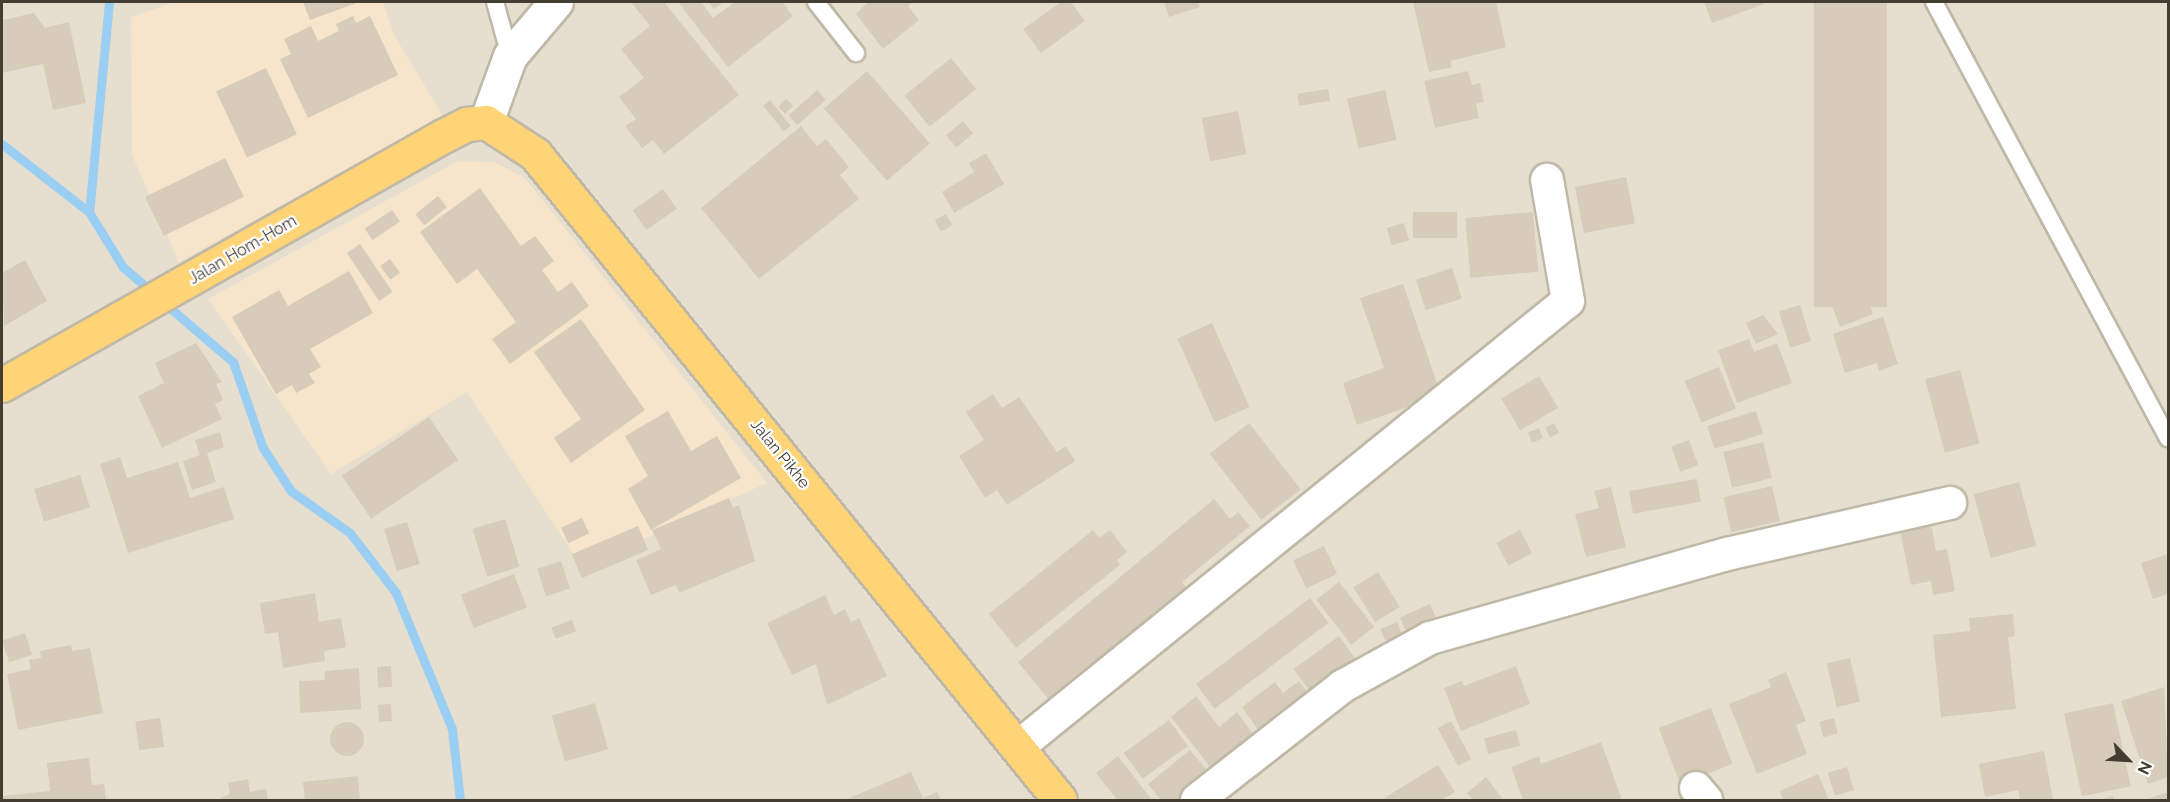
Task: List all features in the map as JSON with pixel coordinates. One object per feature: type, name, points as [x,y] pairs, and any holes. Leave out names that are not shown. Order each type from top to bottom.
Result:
[{"type":"highway","name":"Jalan Hom-Hom","points":[[2,385],[443,136],[467,124],[486,122]]},
{"type":"highway","name":"Jalan Pikhe","points":[[486,122],[535,154],[1060,801]]},
{"type":"street","points":[[486,122],[510,56],[556,2]]},
{"type":"street","points":[[1018,747],[1568,302],[1547,180]]},
{"type":"street","points":[[1197,801],[1343,686],[1430,638],[1727,554],[1950,503]]},
{"type":"lane","points":[[495,2],[510,56]]},
{"type":"lane","points":[[816,2],[856,53]]},
{"type":"lane","points":[[1934,2],[2169,438]]},
{"type":"shaded area","points":[[2,2],[2168,2],[2168,800],[2,800]]},
{"type":"shaded area","points":[[175,2],[383,2],[394,35],[443,116],[179,262],[132,155],[131,17]]},
{"type":"shaded area","points":[[458,161],[494,162],[525,178],[767,483],[582,567],[467,392],[331,474],[208,299]]},
{"type":"building","points":[[303,2],[359,2],[310,20]]},
{"type":"building","points":[[631,2],[664,2],[739,95],[664,154],[653,140],[642,148],[625,126],[636,119],[619,97],[644,78],[621,49],[650,26]]},
{"type":"building","points":[[678,2],[701,2],[713,18],[735,2],[782,2],[793,16],[728,67]]},
{"type":"building","points":[[709,2],[724,2],[714,9]]},
{"type":"building","points":[[868,2],[914,2],[908,6],[919,20],[883,49],[856,14]]},
{"type":"building","points":[[1061,2],[1071,2],[1085,21],[1041,53],[1023,29]]},
{"type":"building","points":[[1164,2],[1198,2],[1200,7],[1169,17]]},
{"type":"building","points":[[1413,2],[1496,2],[1506,47],[1450,61],[1452,67],[1429,72]]},
{"type":"building","points":[[1704,2],[1763,2],[1764,4],[1712,23]]},
{"type":"building","points":[[1814,2],[1887,2],[1887,307],[1814,307]]},
{"type":"building","points":[[34,13],[45,28],[69,22],[86,103],[53,110],[43,64],[2,73],[3,20]]},
{"type":"building","points":[[353,16],[356,23],[370,16],[398,75],[308,118],[280,59],[291,54],[284,39],[311,26],[318,41],[339,31],[336,24]]},
{"type":"building","points":[[951,58],[976,89],[930,127],[904,96]]},
{"type":"building","points":[[266,68],[297,134],[247,157],[216,91]]},
{"type":"building","points":[[867,71],[930,143],[887,181],[824,108]]},
{"type":"building","points":[[1468,71],[1472,85],[1480,83],[1484,102],[1476,104],[1479,118],[1435,128],[1424,81]]},
{"type":"building","points":[[1328,89],[1330,101],[1299,106],[1297,94]]},
{"type":"building","points":[[817,90],[826,100],[797,125],[789,115]]},
{"type":"building","points":[[1385,90],[1396,140],[1358,148],[1347,99]]},
{"type":"building","points":[[786,99],[793,106],[785,114],[778,107]]},
{"type":"building","points":[[770,100],[791,126],[784,131],[763,106]]},
{"type":"building","points":[[1238,111],[1246,154],[1210,161],[1202,118]]},
{"type":"building","points":[[963,121],[973,133],[956,147],[946,135]]},
{"type":"building","points":[[801,126],[817,146],[826,139],[849,167],[840,175],[859,199],[759,279],[701,208]]},
{"type":"building","points":[[986,153],[1004,184],[954,213],[942,192],[974,172],[969,163]]},
{"type":"building","points":[[225,158],[244,197],[164,236],[145,197]]},
{"type":"building","points":[[1626,177],[1635,223],[1584,233],[1575,187]]},
{"type":"building","points":[[480,188],[521,246],[535,236],[554,261],[542,270],[558,292],[572,282],[589,306],[510,364],[492,339],[516,322],[477,269],[457,284],[420,232]]},
{"type":"building","points":[[663,189],[677,209],[646,230],[633,210]]},
{"type":"building","points":[[438,196],[447,207],[424,225],[415,214]]},
{"type":"building","points":[[392,210],[400,222],[372,240],[365,228]]},
{"type":"building","points":[[1413,212],[1457,212],[1457,238],[1413,238]]},
{"type":"building","points":[[1533,212],[1538,272],[1470,278],[1465,218]]},
{"type":"building","points":[[946,214],[952,225],[941,232],[935,220]]},
{"type":"building","points":[[1404,223],[1409,240],[1392,245],[1387,228]]},
{"type":"building","points":[[360,244],[392,292],[379,301],[347,253]]},
{"type":"building","points":[[390,259],[400,273],[390,280],[380,266]]},
{"type":"building","points":[[25,260],[47,301],[4,326],[2,273]]},
{"type":"building","points":[[1452,268],[1462,298],[1426,310],[1416,280]]},
{"type":"building","points":[[349,271],[373,313],[310,349],[321,367],[309,374],[315,383],[296,393],[292,385],[276,394],[232,317],[279,290],[288,306]]},
{"type":"building","points":[[1847,276],[1854,293],[1864,289],[1873,314],[1840,327],[1824,285]]},
{"type":"building","points":[[1403,284],[1441,395],[1357,425],[1343,383],[1384,368],[1360,298]]},
{"type":"building","points":[[1800,305],[1811,341],[1790,348],[1779,311]]},
{"type":"building","points":[[1763,315],[1778,334],[1756,344],[1746,323]]},
{"type":"building","points":[[1883,317],[1898,364],[1879,371],[1877,363],[1845,373],[1833,334]]},
{"type":"building","points":[[581,319],[645,410],[571,463],[554,438],[581,419],[534,352]]},
{"type":"building","points":[[1212,323],[1249,407],[1215,423],[1177,338]]},
{"type":"building","points":[[1749,339],[1754,352],[1777,343],[1792,383],[1737,403],[1718,350]]},
{"type":"building","points":[[196,343],[222,382],[216,384],[223,400],[215,404],[222,419],[162,448],[138,396],[164,383],[155,363]]},
{"type":"building","points":[[1719,367],[1736,409],[1702,423],[1685,381]]},
{"type":"building","points":[[1960,370],[1980,443],[1945,453],[1925,379]]},
{"type":"building","points":[[1539,376],[1558,408],[1520,430],[1501,399]]},
{"type":"building","points":[[993,394],[1002,408],[1019,397],[1057,452],[1066,446],[1075,461],[1007,505],[997,490],[985,498],[959,456],[984,440],[966,412]]},
{"type":"building","points":[[668,411],[691,451],[717,436],[741,478],[651,530],[628,489],[648,476],[625,436]]},
{"type":"building","points":[[1756,411],[1763,434],[1714,449],[1707,426]]},
{"type":"building","points":[[429,417],[458,460],[371,519],[342,476]]},
{"type":"building","points":[[1249,423],[1301,489],[1261,520],[1210,454]]},
{"type":"building","points":[[1554,423],[1559,433],[1550,437],[1545,428]]},
{"type":"building","points":[[1539,428],[1543,438],[1532,443],[1528,432]]},
{"type":"building","points":[[220,432],[224,447],[207,453],[216,482],[192,490],[183,461],[200,455],[195,440]]},
{"type":"building","points":[[1689,440],[1698,465],[1680,472],[1671,446]]},
{"type":"building","points":[[1763,442],[1772,478],[1732,488],[1723,452]]},
{"type":"building","points":[[120,457],[127,478],[178,462],[190,498],[224,487],[234,519],[128,553],[100,464]]},
{"type":"building","points":[[80,475],[90,508],[44,522],[34,489]]},
{"type":"building","points":[[1697,479],[1701,502],[1633,514],[1629,491]]},
{"type":"building","points":[[2019,482],[2036,546],[1991,558],[1974,494]]},
{"type":"building","points":[[1772,486],[1780,521],[1731,532],[1723,497]]},
{"type":"building","points":[[1611,487],[1626,547],[1586,557],[1575,514],[1599,508],[1594,491]]},
{"type":"building","points":[[729,498],[733,508],[739,505],[755,561],[679,593],[676,585],[651,595],[636,560],[661,549],[652,530]]},
{"type":"building","points":[[1214,499],[1230,519],[1238,512],[1250,526],[1182,582],[1191,593],[1055,707],[1018,662]]},
{"type":"building","points":[[582,518],[589,533],[568,543],[561,528]]},
{"type":"building","points":[[505,519],[520,567],[487,577],[472,529]]},
{"type":"building","points":[[407,522],[420,564],[397,571],[384,529]]},
{"type":"building","points":[[1931,524],[1936,551],[1947,549],[1955,591],[1933,595],[1931,581],[1911,585],[1900,530]]},
{"type":"building","points":[[638,526],[648,550],[582,578],[572,554]]},
{"type":"building","points":[[1093,530],[1099,538],[1110,530],[1127,552],[1117,560],[1120,565],[1016,648],[989,614]]},
{"type":"building","points":[[1520,530],[1532,553],[1508,566],[1496,543]]},
{"type":"building","points":[[1324,546],[1337,574],[1306,588],[1293,560]]},
{"type":"building","points":[[2168,554],[2168,594],[2153,599],[2141,563]]},
{"type":"building","points":[[561,561],[570,589],[546,596],[537,569]]},
{"type":"building","points":[[1378,572],[1400,607],[1375,622],[1353,587]]},
{"type":"building","points":[[514,574],[527,608],[474,628],[461,594]]},
{"type":"building","points":[[1339,582],[1374,627],[1351,645],[1316,600]]},
{"type":"building","points":[[315,593],[319,622],[341,618],[346,647],[324,651],[325,661],[283,668],[278,632],[265,634],[260,603]]},
{"type":"building","points":[[825,595],[834,615],[845,609],[851,622],[859,618],[887,676],[827,705],[816,664],[792,675],[767,623]]},
{"type":"building","points":[[1310,598],[1329,623],[1214,709],[1196,684]]},
{"type":"building","points":[[1430,604],[1437,620],[1407,633],[1400,617]]},
{"type":"building","points":[[2013,614],[2015,636],[2008,637],[2016,709],[1941,717],[1933,635],[1970,631],[1969,618]]},
{"type":"building","points":[[572,620],[576,631],[555,639],[551,628]]},
{"type":"building","points":[[1397,622],[1402,634],[1386,641],[1380,629]]},
{"type":"building","points":[[25,633],[32,655],[9,662],[2,640]]},
{"type":"building","points":[[1339,636],[1358,662],[1313,695],[1294,669]]},
{"type":"building","points":[[71,645],[72,651],[90,648],[103,713],[18,730],[7,674],[31,669],[29,660],[41,658],[40,651]]},
{"type":"building","points":[[1850,658],[1860,702],[1837,707],[1827,663]]},
{"type":"building","points":[[391,666],[392,687],[378,688],[377,667]]},
{"type":"building","points":[[1516,666],[1530,704],[1461,731],[1444,688],[1462,681],[1464,686]]},
{"type":"building","points":[[359,668],[361,709],[300,713],[299,681],[325,680],[325,671]]},
{"type":"building","points":[[1786,672],[1806,721],[1796,725],[1807,754],[1757,774],[1729,704],[1771,687],[1768,680]]},
{"type":"building","points":[[1299,681],[1312,699],[1263,737],[1242,707],[1275,682],[1283,693]]},
{"type":"building","points":[[2164,687],[2168,777],[2148,784],[2121,701]]},
{"type":"building","points":[[1196,696],[1219,727],[1237,712],[1256,738],[1214,772],[1171,717]]},
{"type":"building","points":[[595,703],[608,749],[565,762],[552,715]]},
{"type":"building","points":[[2113,703],[2131,786],[2082,797],[2064,713]]},
{"type":"building","points":[[391,704],[392,721],[379,722],[378,705]]},
{"type":"building","points":[[1711,708],[1733,764],[1680,784],[1659,728]]},
{"type":"building","points":[[160,718],[164,747],[139,750],[135,721]]},
{"type":"building","points":[[1834,718],[1838,734],[1823,737],[1819,722]]},
{"type":"building","points":[[1169,720],[1188,746],[1143,779],[1124,753]]},
{"type":"building","points":[[1451,721],[1471,759],[1458,766],[1438,728]]},
{"type":"building","points":[[347,722],[359,727],[364,739],[359,751],[347,756],[335,751],[330,739],[335,727]]},
{"type":"building","points":[[1516,730],[1520,745],[1488,754],[1484,739]]},
{"type":"building","points":[[1601,742],[1622,800],[1523,800],[1511,767],[1539,756],[1541,764]]},
{"type":"building","points":[[1190,750],[1210,774],[1178,800],[1161,800],[1148,784]]},
{"type":"building","points":[[2044,751],[2053,799],[2020,800],[2018,790],[1985,797],[1979,764]]},
{"type":"building","points":[[1118,756],[1152,800],[1117,800],[1096,773]]},
{"type":"building","points":[[89,758],[92,785],[104,784],[106,800],[2,800],[2,796],[50,791],[47,763]]},
{"type":"building","points":[[1438,765],[1455,792],[1441,800],[1381,800]]},
{"type":"building","points":[[1847,767],[1854,790],[1835,796],[1828,773]]},
{"type":"building","points":[[911,772],[923,798],[937,792],[941,800],[845,800]]},
{"type":"building","points":[[1818,774],[1829,800],[1783,800],[1780,791]]},
{"type":"building","points":[[358,776],[360,800],[305,800],[303,782]]},
{"type":"building","points":[[1486,777],[1502,798],[1473,800],[1467,793]]},
{"type":"building","points":[[248,779],[250,792],[266,789],[268,800],[217,800],[230,794],[228,783]]},
{"type":"building","points":[[2168,792],[2168,800],[2147,800],[2147,799]]},
{"type":"building","points":[[2113,796],[2114,800],[2099,800]]},
{"type":"waterway","points":[[109,2],[89,212],[123,267],[153,293]]},
{"type":"waterway","points":[[2,144],[89,212]]},
{"type":"waterway","points":[[163,302],[233,362],[263,448],[291,491],[350,533],[396,593],[452,729],[460,800]]}]
